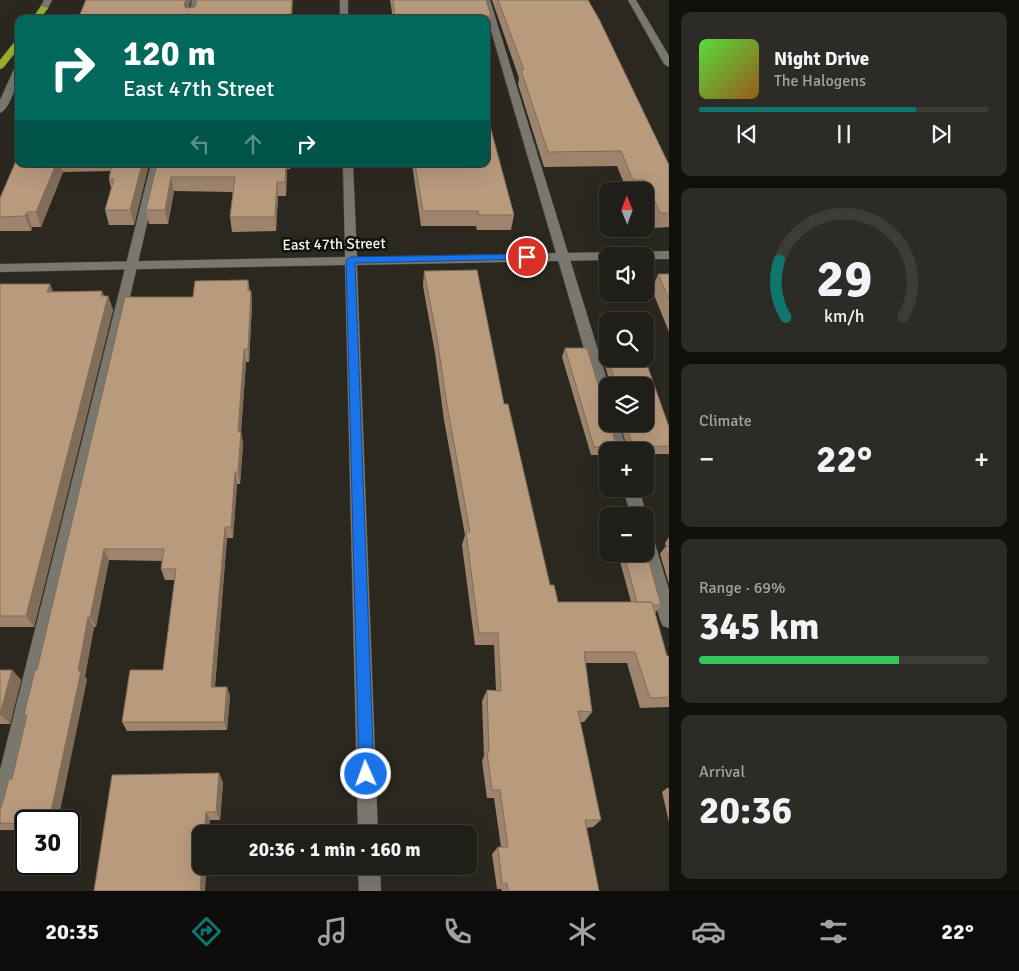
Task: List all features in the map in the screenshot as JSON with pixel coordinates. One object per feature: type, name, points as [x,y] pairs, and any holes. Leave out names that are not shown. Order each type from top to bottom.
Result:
[{"type":"highway","points":[[40,15],[44,8]]},
{"type":"highway","points":[[0,66],[15,47]]},
{"type":"street","points":[[44,8],[48,0]]},
{"type":"street","points":[[193,15],[196,0]]},
{"type":"street","points":[[344,0],[344,15]]},
{"type":"street","points":[[486,0],[599,377]]},
{"type":"street","points":[[632,0],[669,64]]},
{"type":"street","points":[[0,110],[15,78]]},
{"type":"street","points":[[0,811],[130,265],[155,167]]},
{"type":"street","points":[[348,167],[368,825]]},
{"type":"street","name":"East 47th Street","points":[[0,268],[669,255]]},
{"type":"street","points":[[652,562],[669,620]]},
{"type":"street","points":[[369,875],[370,891]]},
{"type":"building","points":[[86,0],[186,0],[184,5],[186,8],[195,7],[197,0],[292,0],[291,15],[80,15]]},
{"type":"building","points":[[393,0],[486,0],[491,16],[490,15],[395,15]]},
{"type":"building","points":[[498,0],[588,0],[599,19],[669,165],[669,213],[660,213],[654,200],[654,182],[633,180],[621,151],[548,152],[521,70],[524,70]]},
{"type":"building","points":[[490,126],[514,215],[479,215],[478,211],[423,211],[416,167],[490,167]]},
{"type":"building","points":[[15,163],[15,167],[55,167],[36,212],[27,212],[25,216],[0,217],[0,198]]},
{"type":"building","points":[[111,167],[141,167],[130,210],[105,210],[114,179],[109,179]]},
{"type":"building","points":[[156,167],[286,167],[285,182],[277,182],[275,217],[230,217],[235,177],[171,177],[165,210],[146,210]]},
{"type":"building","points":[[477,270],[504,404],[508,404],[550,585],[554,585],[558,602],[652,602],[667,656],[669,656],[669,697],[650,698],[635,652],[584,652],[592,712],[578,711],[601,820],[585,820],[599,891],[508,891],[507,883],[502,883],[498,847],[508,847],[500,790],[492,790],[487,752],[489,752],[487,690],[501,691],[498,633],[479,633],[466,532],[470,532],[424,271]]},
{"type":"building","points":[[658,274],[669,274],[669,299]]},
{"type":"building","points":[[248,280],[248,291],[251,291],[248,349],[244,349],[238,432],[241,432],[238,472],[235,472],[231,527],[225,527],[211,687],[227,687],[224,722],[122,722],[130,670],[163,670],[176,569],[161,569],[164,549],[104,549],[90,617],[88,617],[78,671],[81,671],[51,810],[15,810],[15,824],[0,823],[0,810],[9,779],[12,779],[27,715],[24,715],[35,670],[37,670],[125,297],[193,297],[195,281]]},
{"type":"building","points":[[0,284],[50,284],[47,292],[102,291],[101,296],[108,296],[26,616],[0,616]]},
{"type":"building","points":[[565,348],[587,348],[599,387],[599,432],[612,432],[615,442],[599,442],[599,447],[594,447]]},
{"type":"building","points":[[611,367],[648,367],[651,377],[614,377]]},
{"type":"building","points":[[654,384],[669,427],[669,446],[654,446],[654,442],[631,442],[628,432],[654,432]]},
{"type":"building","points":[[665,547],[669,547],[669,560]]},
{"type":"building","points":[[626,562],[649,562],[661,605],[653,605],[652,602],[637,602]]},
{"type":"building","points":[[0,670],[12,670],[0,714]]},
{"type":"building","points":[[219,773],[216,812],[206,812],[205,825],[192,825],[192,875],[201,875],[200,891],[94,891],[112,775]]},
{"type":"route","points":[[366,774],[351,260],[527,257]]}]
